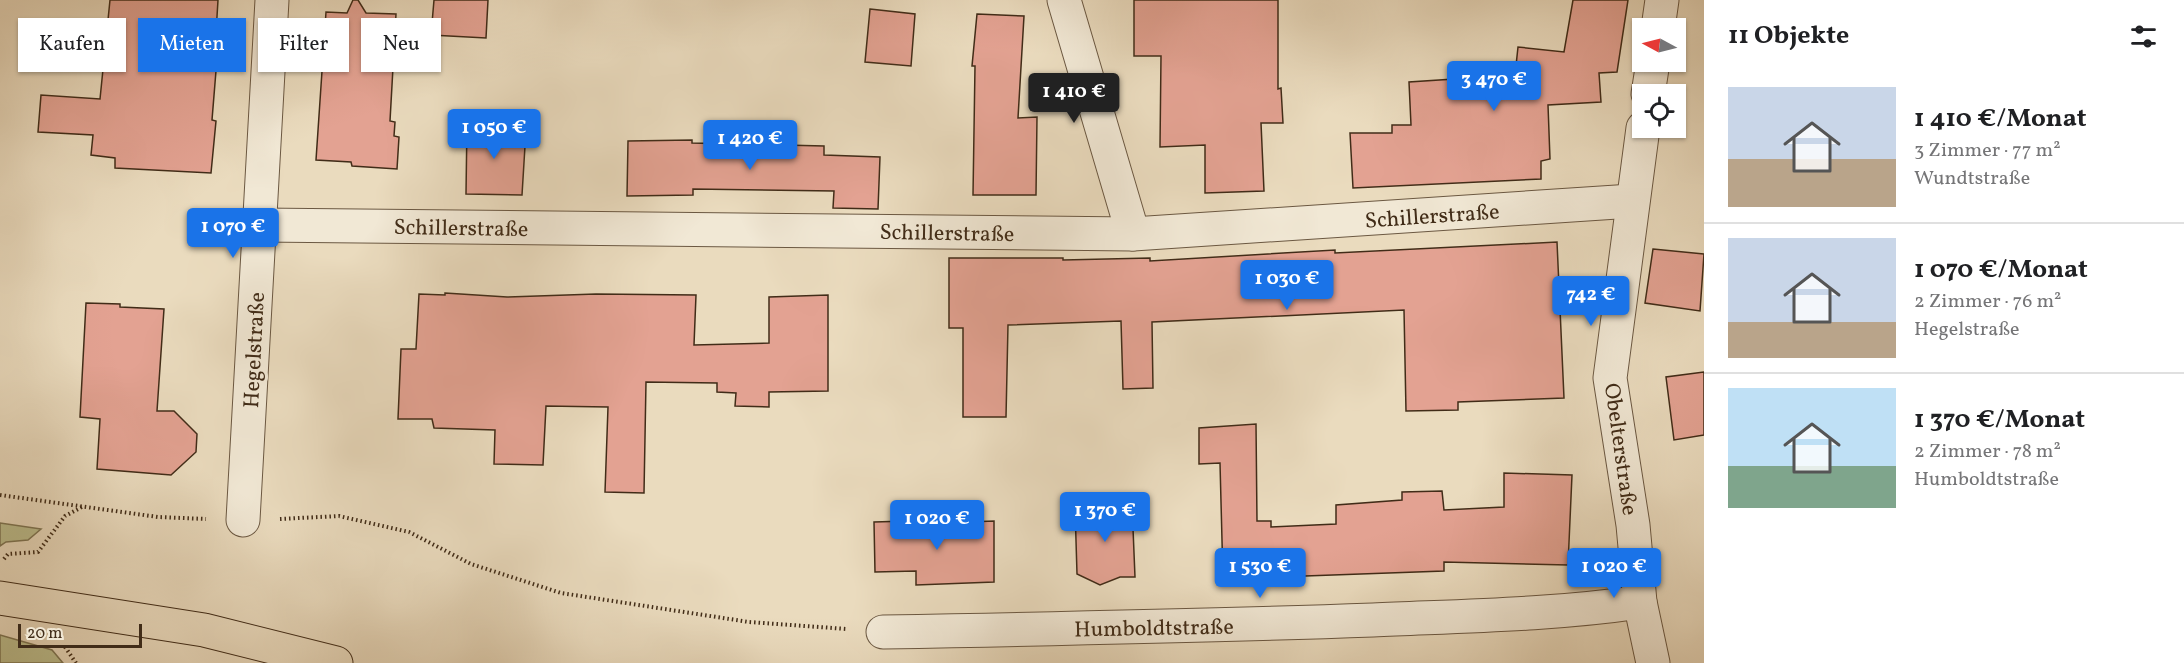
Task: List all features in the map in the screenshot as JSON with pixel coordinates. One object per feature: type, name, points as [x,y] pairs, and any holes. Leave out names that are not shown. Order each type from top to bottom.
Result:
[{"type":"main road","points":[[0,598],[204,630],[336,663]]},
{"type":"street","name":"Hegelstraße","points":[[243,520],[272,0]]},
{"type":"street","points":[[1064,0],[1133,234]]},
{"type":"street","points":[[1659,18],[1662,0]]},
{"type":"street","name":"Obelterstraße","points":[[1641,138],[1610,378],[1633,525],[1640,602],[1653,663]]},
{"type":"street","name":"Schillerstraße","points":[[260,225],[1133,234],[1632,201]]},
{"type":"street","name":"Humboldtstraße","points":[[884,632],[1272,624],[1529,613],[1591,609],[1640,602]]},
{"type":"path","points":[[0,495],[158,517],[243,520],[339,516],[409,532],[471,564],[561,593],[749,622],[884,632]]},
{"type":"green space","points":[[0,523],[41,529],[28,540],[6,542],[0,546]]},
{"type":"green space","points":[[0,635],[52,650],[63,663],[0,663]]},
{"type":"building","points":[[110,0],[218,0],[217,18],[138,18],[138,72],[216,72],[212,120],[216,121],[211,173],[115,168],[115,158],[91,155],[93,135],[38,132],[41,95],[100,99],[103,72],[126,72],[126,18],[108,18]]},
{"type":"building","points":[[353,0],[358,0],[366,13],[396,14],[396,18],[361,18],[361,72],[393,72],[390,121],[395,122],[394,136],[399,137],[397,169],[352,166],[351,162],[316,160],[322,72],[349,72],[349,18],[326,18],[326,12],[347,13]]},
{"type":"building","points":[[434,0],[488,0],[486,38],[441,36],[441,18],[432,18]]},
{"type":"building","points":[[1134,0],[1278,0],[1278,89],[1281,88],[1283,123],[1261,123],[1264,191],[1205,193],[1205,145],[1160,147],[1161,56],[1134,56]]},
{"type":"building","points":[[1573,0],[1628,0],[1617,72],[1599,73],[1601,102],[1548,105],[1550,159],[1541,161],[1541,179],[1353,188],[1350,133],[1392,133],[1392,125],[1411,125],[1409,82],[1515,75],[1518,47],[1564,52]]},
{"type":"building","points":[[870,9],[915,14],[911,66],[865,62]]},
{"type":"building","points":[[977,14],[1024,16],[1018,118],[1037,117],[1036,195],[973,195],[975,66],[972,66]]},
{"type":"building","points":[[516,122],[516,146],[525,146],[522,195],[466,194],[467,123]]},
{"type":"building","points":[[692,140],[692,143],[824,146],[824,155],[880,157],[878,209],[833,208],[834,191],[693,189],[693,195],[627,196],[628,141]]},
{"type":"building","points":[[1557,242],[1564,398],[1458,402],[1458,410],[1406,411],[1404,310],[1152,322],[1153,388],[1123,389],[1121,321],[1008,325],[1006,417],[963,417],[963,328],[949,328],[949,258],[1063,258],[1063,260],[1150,258],[1150,261],[1335,250],[1335,253]]},
{"type":"building","points":[[1653,249],[1704,254],[1700,311],[1645,303]]},
{"type":"building","points":[[445,293],[507,297],[596,294],[696,295],[694,345],[769,343],[769,297],[828,295],[828,391],[769,392],[769,407],[735,406],[736,393],[717,392],[717,383],[646,382],[644,493],[605,492],[608,407],[546,406],[543,465],[494,464],[495,430],[434,428],[432,419],[398,419],[401,349],[416,349],[419,294],[445,295]]},
{"type":"building","points":[[86,303],[164,309],[157,411],[174,411],[197,434],[196,452],[171,475],[97,469],[100,419],[80,417]]},
{"type":"building","points":[[1704,372],[1704,435],[1674,440],[1666,377]]},
{"type":"building","points":[[1256,424],[1257,521],[1271,521],[1271,527],[1336,524],[1336,505],[1402,500],[1402,492],[1442,491],[1444,510],[1504,507],[1504,473],[1572,475],[1568,565],[1444,562],[1444,571],[1223,579],[1220,463],[1199,464],[1199,428]]},
{"type":"building","points":[[1132,504],[1135,577],[1120,577],[1100,585],[1077,574],[1075,507]]},
{"type":"building","points":[[942,520],[942,523],[994,521],[994,582],[916,585],[916,571],[875,572],[874,522]]}]
